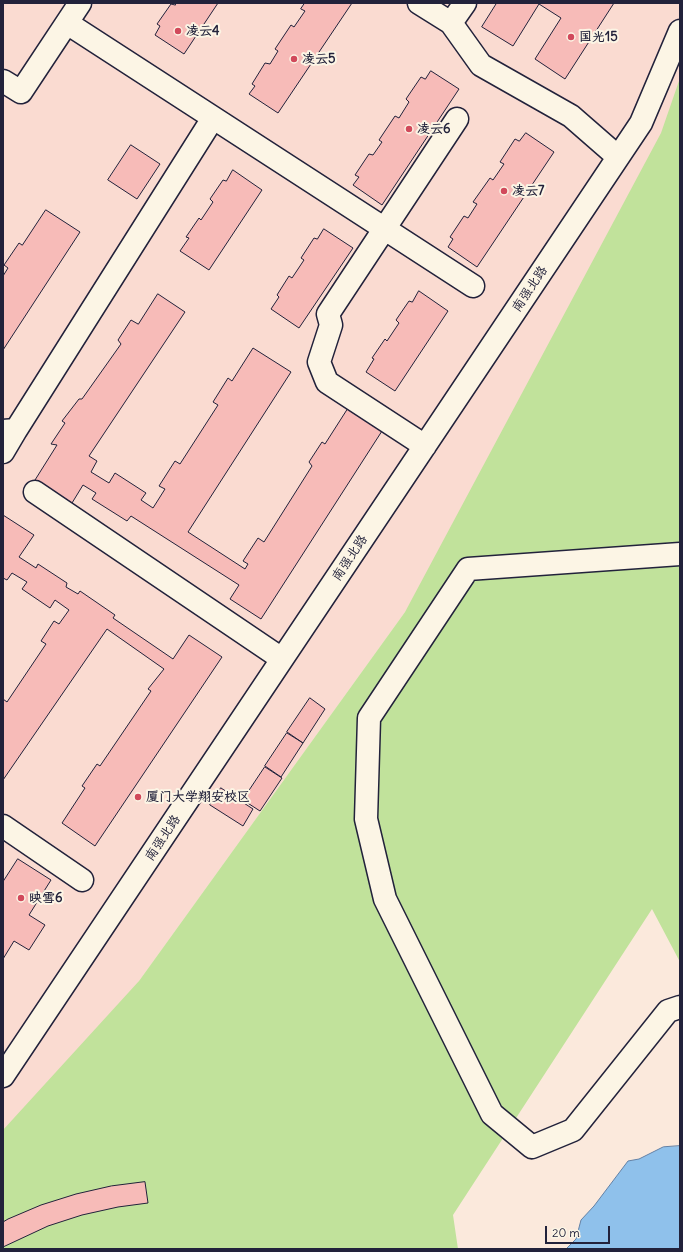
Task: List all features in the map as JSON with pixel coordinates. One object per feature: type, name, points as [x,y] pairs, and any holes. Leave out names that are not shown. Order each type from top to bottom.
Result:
[{"type":"street","points":[[3,81],[21,92],[80,3]]},
{"type":"street","points":[[419,3],[451,23],[481,65],[571,116],[618,157]]},
{"type":"street","points":[[451,23],[465,3]]},
{"type":"street","points":[[67,23],[474,286]]},
{"type":"street","name":"南强北路","points":[[3,1076],[641,123],[680,32]]},
{"type":"street","points":[[3,452],[10,430],[213,118]]},
{"type":"street","points":[[425,446],[327,382],[319,362],[331,325],[328,314],[457,118]]},
{"type":"street","points":[[35,492],[282,659]]},
{"type":"street","points":[[680,554],[468,569],[369,718],[366,820],[385,899],[492,1114],[532,1147],[573,1130],[668,1011],[680,1007]]},
{"type":"street","points":[[5,832],[82,880]]},
{"type":"shaded area","name":"厦门大学翔安校区","points":[[3,3],[680,3],[680,214],[405,612],[139,981],[3,1249]]},
{"type":"green space","points":[[680,78],[680,962],[652,909],[453,1215],[458,1249],[3,1249],[3,1130],[139,981],[405,612],[661,133]]},
{"type":"water","points":[[680,1146],[680,1249],[566,1249],[576,1239],[581,1220],[594,1206],[628,1161],[639,1159],[663,1147]]},
{"type":"building","name":"凌云4","points":[[176,3],[218,3],[184,54],[155,35],[160,26],[157,24],[171,4],[175,5]]},
{"type":"building","name":"凌云5","points":[[305,3],[352,3],[278,113],[249,94],[255,86],[252,84],[265,63],[270,64],[278,51],[275,49],[291,25],[294,27],[305,11],[301,9]]},
{"type":"building","name":"国光15","points":[[497,3],[614,3],[565,79],[535,59],[561,18],[539,4],[513,46],[482,27]]},
{"type":"building","name":"凌云6","points":[[431,71],[459,89],[382,205],[353,185],[359,177],[355,175],[369,154],[373,155],[382,142],[379,140],[395,116],[399,118],[409,102],[406,99],[421,77],[425,79]]},
{"type":"building","name":"凌云7","points":[[526,133],[554,152],[477,267],[448,247],[453,239],[450,237],[464,216],[468,218],[477,204],[473,202],[490,178],[493,180],[504,164],[500,162],[515,139],[519,141]]},
{"type":"building","points":[[131,145],[160,164],[137,199],[108,180]]},
{"type":"building","points":[[233,170],[262,190],[209,270],[180,251],[189,238],[186,237],[199,218],[201,220],[213,202],[210,199],[223,180],[226,181]]},
{"type":"building","points":[[46,210],[80,232],[3,350],[3,276],[8,268],[4,265],[19,243],[22,245]]},
{"type":"building","points":[[324,229],[353,248],[299,328],[271,309],[279,297],[277,295],[289,276],[292,278],[304,260],[301,258],[314,238],[317,239]]},
{"type":"building","points":[[419,291],[448,311],[395,391],[366,372],[374,359],[372,358],[385,339],[387,341],[399,323],[396,320],[409,301],[412,302]]},
{"type":"building","points":[[158,294],[185,312],[89,456],[97,461],[91,472],[109,483],[115,473],[146,493],[141,500],[153,508],[165,489],[159,486],[175,461],[180,464],[218,405],[213,402],[228,378],[232,381],[253,348],[291,372],[188,532],[245,569],[248,564],[243,561],[258,538],[264,542],[312,466],[309,462],[322,442],[325,444],[348,408],[382,431],[261,619],[230,599],[239,585],[131,516],[127,521],[92,499],[96,493],[83,485],[72,503],[35,480],[57,445],[51,444],[65,423],[62,421],[79,399],[82,399],[121,344],[118,340],[131,320],[138,324]]},
{"type":"building","points":[[3,515],[34,535],[19,557],[36,568],[38,564],[67,583],[66,587],[78,594],[80,591],[115,615],[113,618],[173,659],[189,635],[222,657],[95,846],[62,823],[85,788],[82,786],[97,764],[100,766],[151,691],[148,689],[164,669],[107,629],[3,780],[3,699],[7,702],[46,644],[41,641],[54,621],[59,624],[69,610],[55,600],[50,608],[22,589],[27,582],[12,573],[7,580],[3,578]]},
{"type":"building","points":[[310,698],[325,709],[303,743],[287,732]]},
{"type":"building","points":[[287,733],[303,743],[281,777],[265,766]]},
{"type":"building","points":[[265,767],[282,778],[260,811],[243,800]]},
{"type":"building","points":[[221,788],[253,809],[243,826],[210,805]]},
{"type":"building","name":"映雪6","points":[[18,859],[51,880],[29,915],[45,925],[29,950],[14,941],[3,959],[3,882]]},
{"type":"building","points":[[145,1182],[148,1203],[118,1207],[82,1215],[48,1226],[3,1247],[3,1222],[8,1219],[41,1205],[76,1194],[111,1186]]},
{"type":"place","name":"凌云4","points":[[178,31]]},
{"type":"place","name":"国光15","points":[[571,37]]},
{"type":"place","name":"凌云5","points":[[294,59]]},
{"type":"place","name":"凌云6","points":[[409,129]]},
{"type":"place","name":"凌云7","points":[[504,191]]},
{"type":"place","name":"厦门大学翔安校区","points":[[138,797]]},
{"type":"place","name":"映雪6","points":[[21,898]]}]
